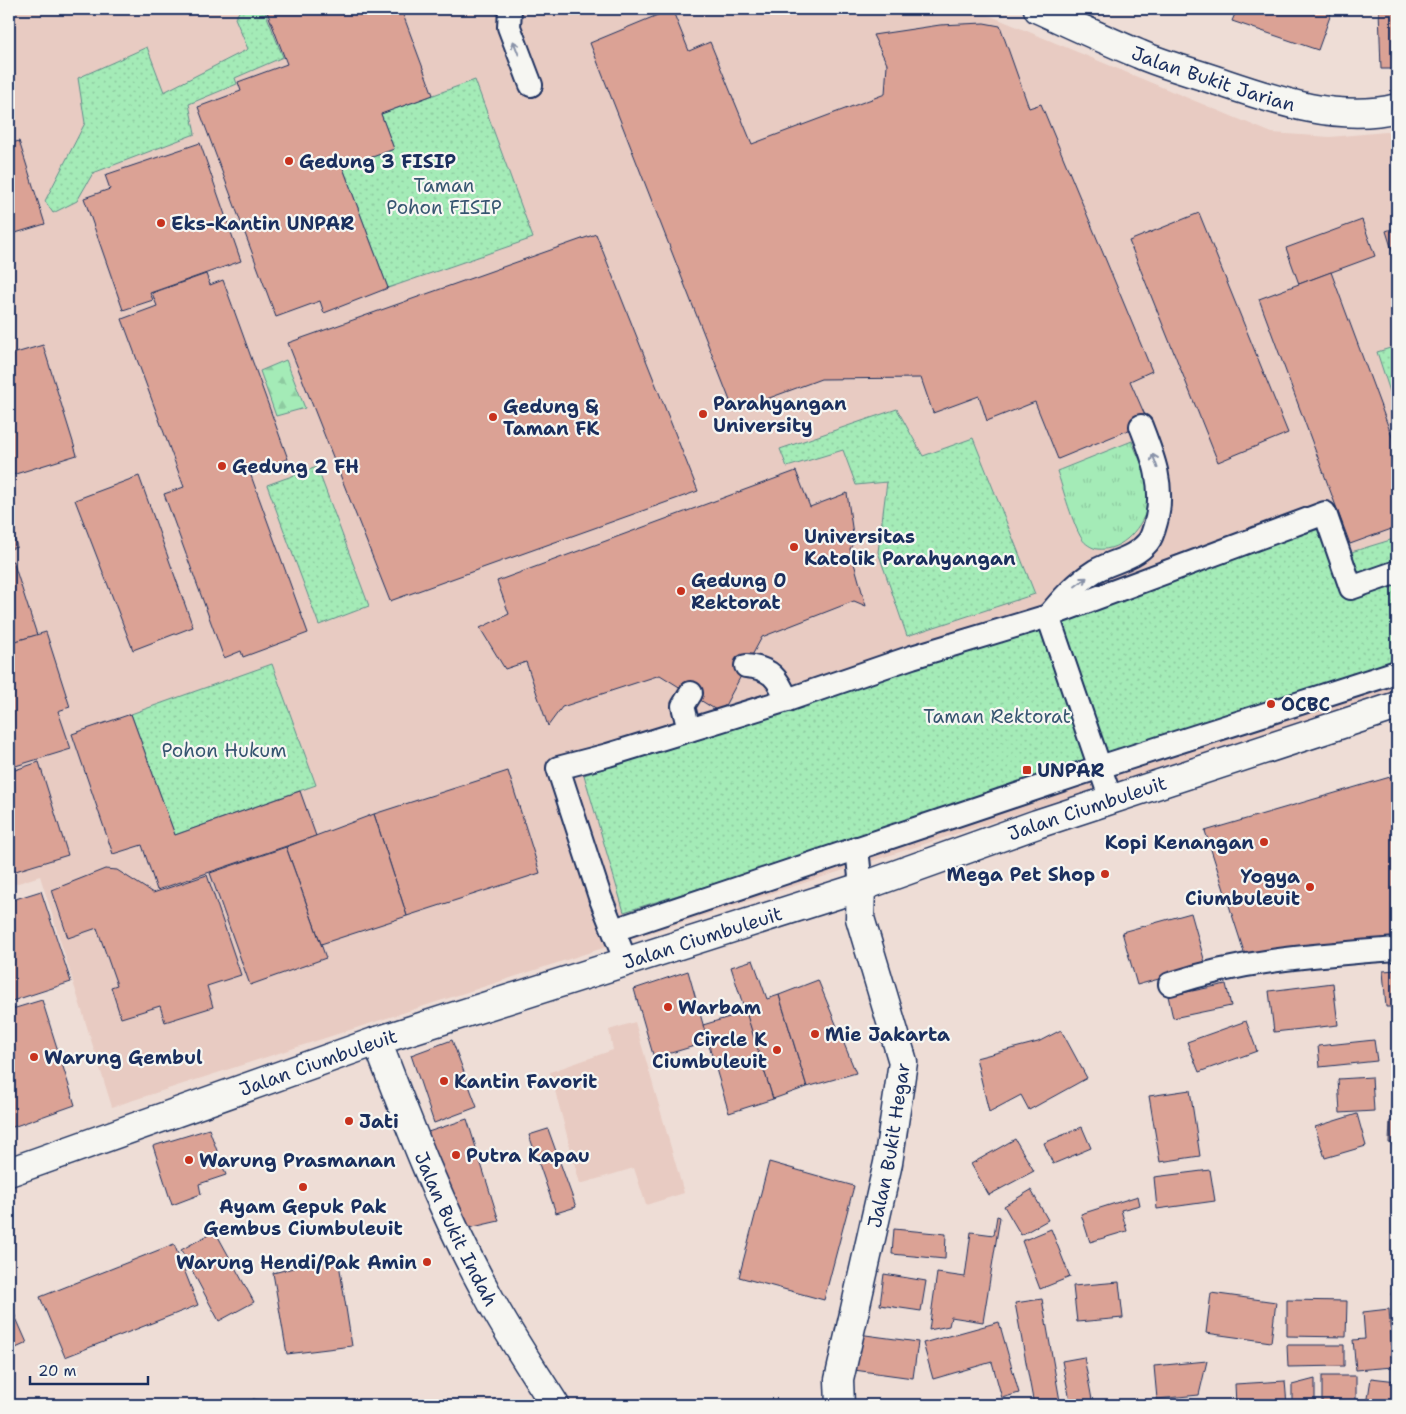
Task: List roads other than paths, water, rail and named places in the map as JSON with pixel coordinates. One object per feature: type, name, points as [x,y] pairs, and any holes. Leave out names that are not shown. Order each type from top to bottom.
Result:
[{"type":"main road","name":"Jalan Bukit Jarian","points":[[1038,9],[1140,55],[1298,106],[1364,113],[1397,108]]},
{"type":"main road","name":"Jalan Ciumbuleuit","points":[[9,1172],[377,1041],[861,887],[1111,800],[1397,706]]},
{"type":"main road","name":"Jalan Bukit Hegar","points":[[840,1405],[839,1380],[888,1163],[903,1062],[860,918],[861,887]]},
{"type":"main road","name":"Jalan Bukit Indah","points":[[377,1041],[428,1172],[456,1234],[508,1330],[555,1405]]},
{"type":"lane","points":[[510,9],[509,27],[532,85]]},
{"type":"lane","points":[[1048,616],[1068,592],[1096,571],[1123,560],[1149,542],[1155,527],[1160,490],[1157,467],[1141,426]]},
{"type":"lane","points":[[626,962],[600,897],[558,768],[787,700],[912,657],[1048,616],[1325,513],[1352,588],[1397,572]]},
{"type":"lane","points":[[1048,616],[1111,800]]},
{"type":"lane","points":[[746,666],[761,667],[771,674],[780,684],[787,700]]},
{"type":"lane","points":[[614,930],[1100,766],[1397,672]]},
{"type":"lane","points":[[1344,689],[1355,720]]},
{"type":"lane","points":[[689,730],[683,706],[691,693]]},
{"type":"lane","points":[[857,848],[861,887]]},
{"type":"lane","points":[[1170,984],[1237,965],[1397,949]]},
{"type":"place","name":"Gedung 3 FISIP","points":[[289,161]]},
{"type":"place","name":"Eks-Kantin UNPAR","points":[[161,223]]},
{"type":"place","name":"Parahyangan University","points":[[703,414]]},
{"type":"place","name":"Gedung & Taman FK","points":[[493,417]]},
{"type":"place","name":"Gedung 2 FH","points":[[222,466]]},
{"type":"place","name":"Universitas Katolik Parahyangan","points":[[794,547]]},
{"type":"place","name":"Gedung 0 Rektorat","points":[[681,591]]},
{"type":"place","name":"OCBC","points":[[1271,704]]},
{"type":"place","name":"UNPAR","points":[[1027,770]]},
{"type":"place","name":"Kopi Kenangan","points":[[1264,842]]},
{"type":"place","name":"Mega Pet Shop","points":[[1105,874]]},
{"type":"place","name":"Yogya Ciumbuleuit","points":[[1310,887]]},
{"type":"place","name":"Warbam","points":[[668,1007]]},
{"type":"place","name":"Mie Jakarta","points":[[815,1034]]},
{"type":"place","name":"Circle K Ciumbuleuit","points":[[777,1050]]},
{"type":"place","name":"Warung Gembul","points":[[34,1057]]},
{"type":"place","name":"Kantin Favorit","points":[[444,1081]]},
{"type":"place","name":"Jati","points":[[349,1121]]},
{"type":"place","name":"Putra Kapau","points":[[456,1155]]},
{"type":"place","name":"Warung Prasmanan","points":[[189,1160]]},
{"type":"place","name":"Ayam Gepuk Pak Gembus Ciumbuleuit","points":[[303,1187]]},
{"type":"place","name":"Warung Hendi/Pak Amin","points":[[427,1262]]},
{"type":"park label","name":"Taman Pohon FISIP","points":[[444,196]]},
{"type":"park label","name":"Taman Rektorat","points":[[997,716]]},
{"type":"park label","name":"Pohon Hukum","points":[[224,750]]}]
